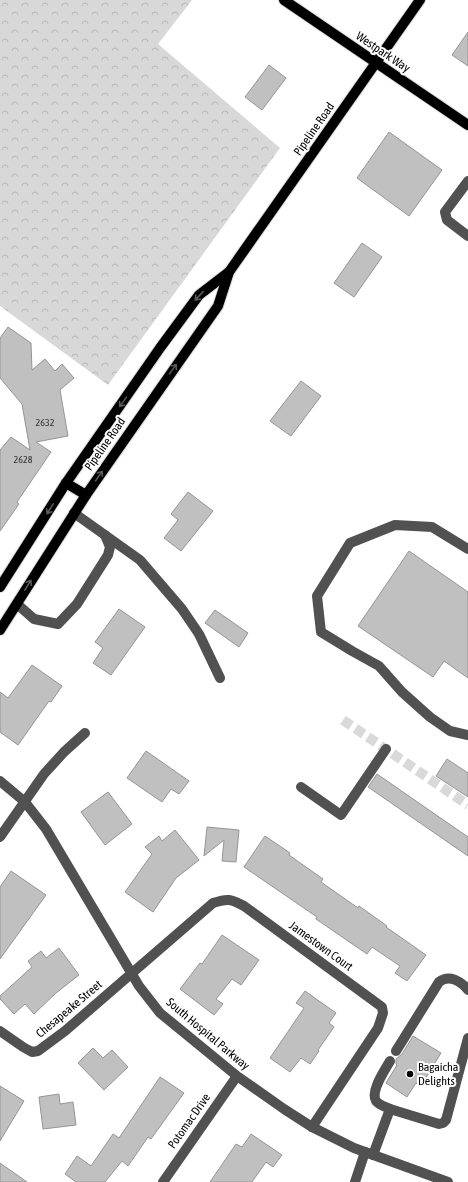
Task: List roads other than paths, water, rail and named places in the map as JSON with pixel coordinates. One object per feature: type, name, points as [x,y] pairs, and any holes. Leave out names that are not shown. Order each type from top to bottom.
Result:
[{"type":"main road","name":"Westpark Way","points":[[284,0],[468,125]]},
{"type":"main road","name":"Pipeline Road","points":[[0,630],[86,495],[218,306],[229,272],[420,0]]},
{"type":"main road","name":"Pipeline Road","points":[[0,587],[66,483],[160,348],[199,295],[229,272]]},
{"type":"main road","points":[[66,483],[86,495]]},
{"type":"street","points":[[468,181],[445,212],[447,220],[468,236]]},
{"type":"street","points":[[74,513],[140,560],[182,609],[199,634],[220,678]]},
{"type":"street","points":[[468,550],[432,528],[395,525],[350,543],[317,596],[321,632],[379,666],[402,692],[430,717],[450,731],[468,735]]},
{"type":"street","points":[[16,604],[34,619],[58,624],[77,604],[108,555],[110,547],[105,535]]},
{"type":"street","points":[[0,837],[44,774],[64,752],[85,733]]},
{"type":"street","points":[[301,787],[341,815],[386,749]]},
{"type":"street","name":"South Hospital Parkway","points":[[0,781],[24,802],[46,829],[131,974],[160,1014],[237,1076],[284,1110],[312,1127],[354,1148],[448,1182]]},
{"type":"street","name":"Jamestown Court","points":[[131,974],[213,903],[225,899],[231,899],[244,906],[382,1007],[383,1013],[378,1028],[312,1127]]},
{"type":"street","name":"Chesapeake Street","points":[[0,1031],[23,1048],[32,1052],[38,1052],[65,1032],[131,974]]},
{"type":"street","points":[[396,1051],[439,982],[443,979],[452,978],[461,983],[468,990]]},
{"type":"street","points":[[390,1061],[375,1090],[374,1096],[379,1104],[390,1109],[439,1124],[443,1123],[446,1120],[468,1038]]},
{"type":"street","name":"Potomac Drive","points":[[163,1182],[237,1076]]},
{"type":"street","points":[[355,1182],[390,1109]]},
{"type":"tunnel","points":[[343,720],[468,805]]},
{"type":"place","name":"Bagaicha Delights","points":[[410,1074]]}]
